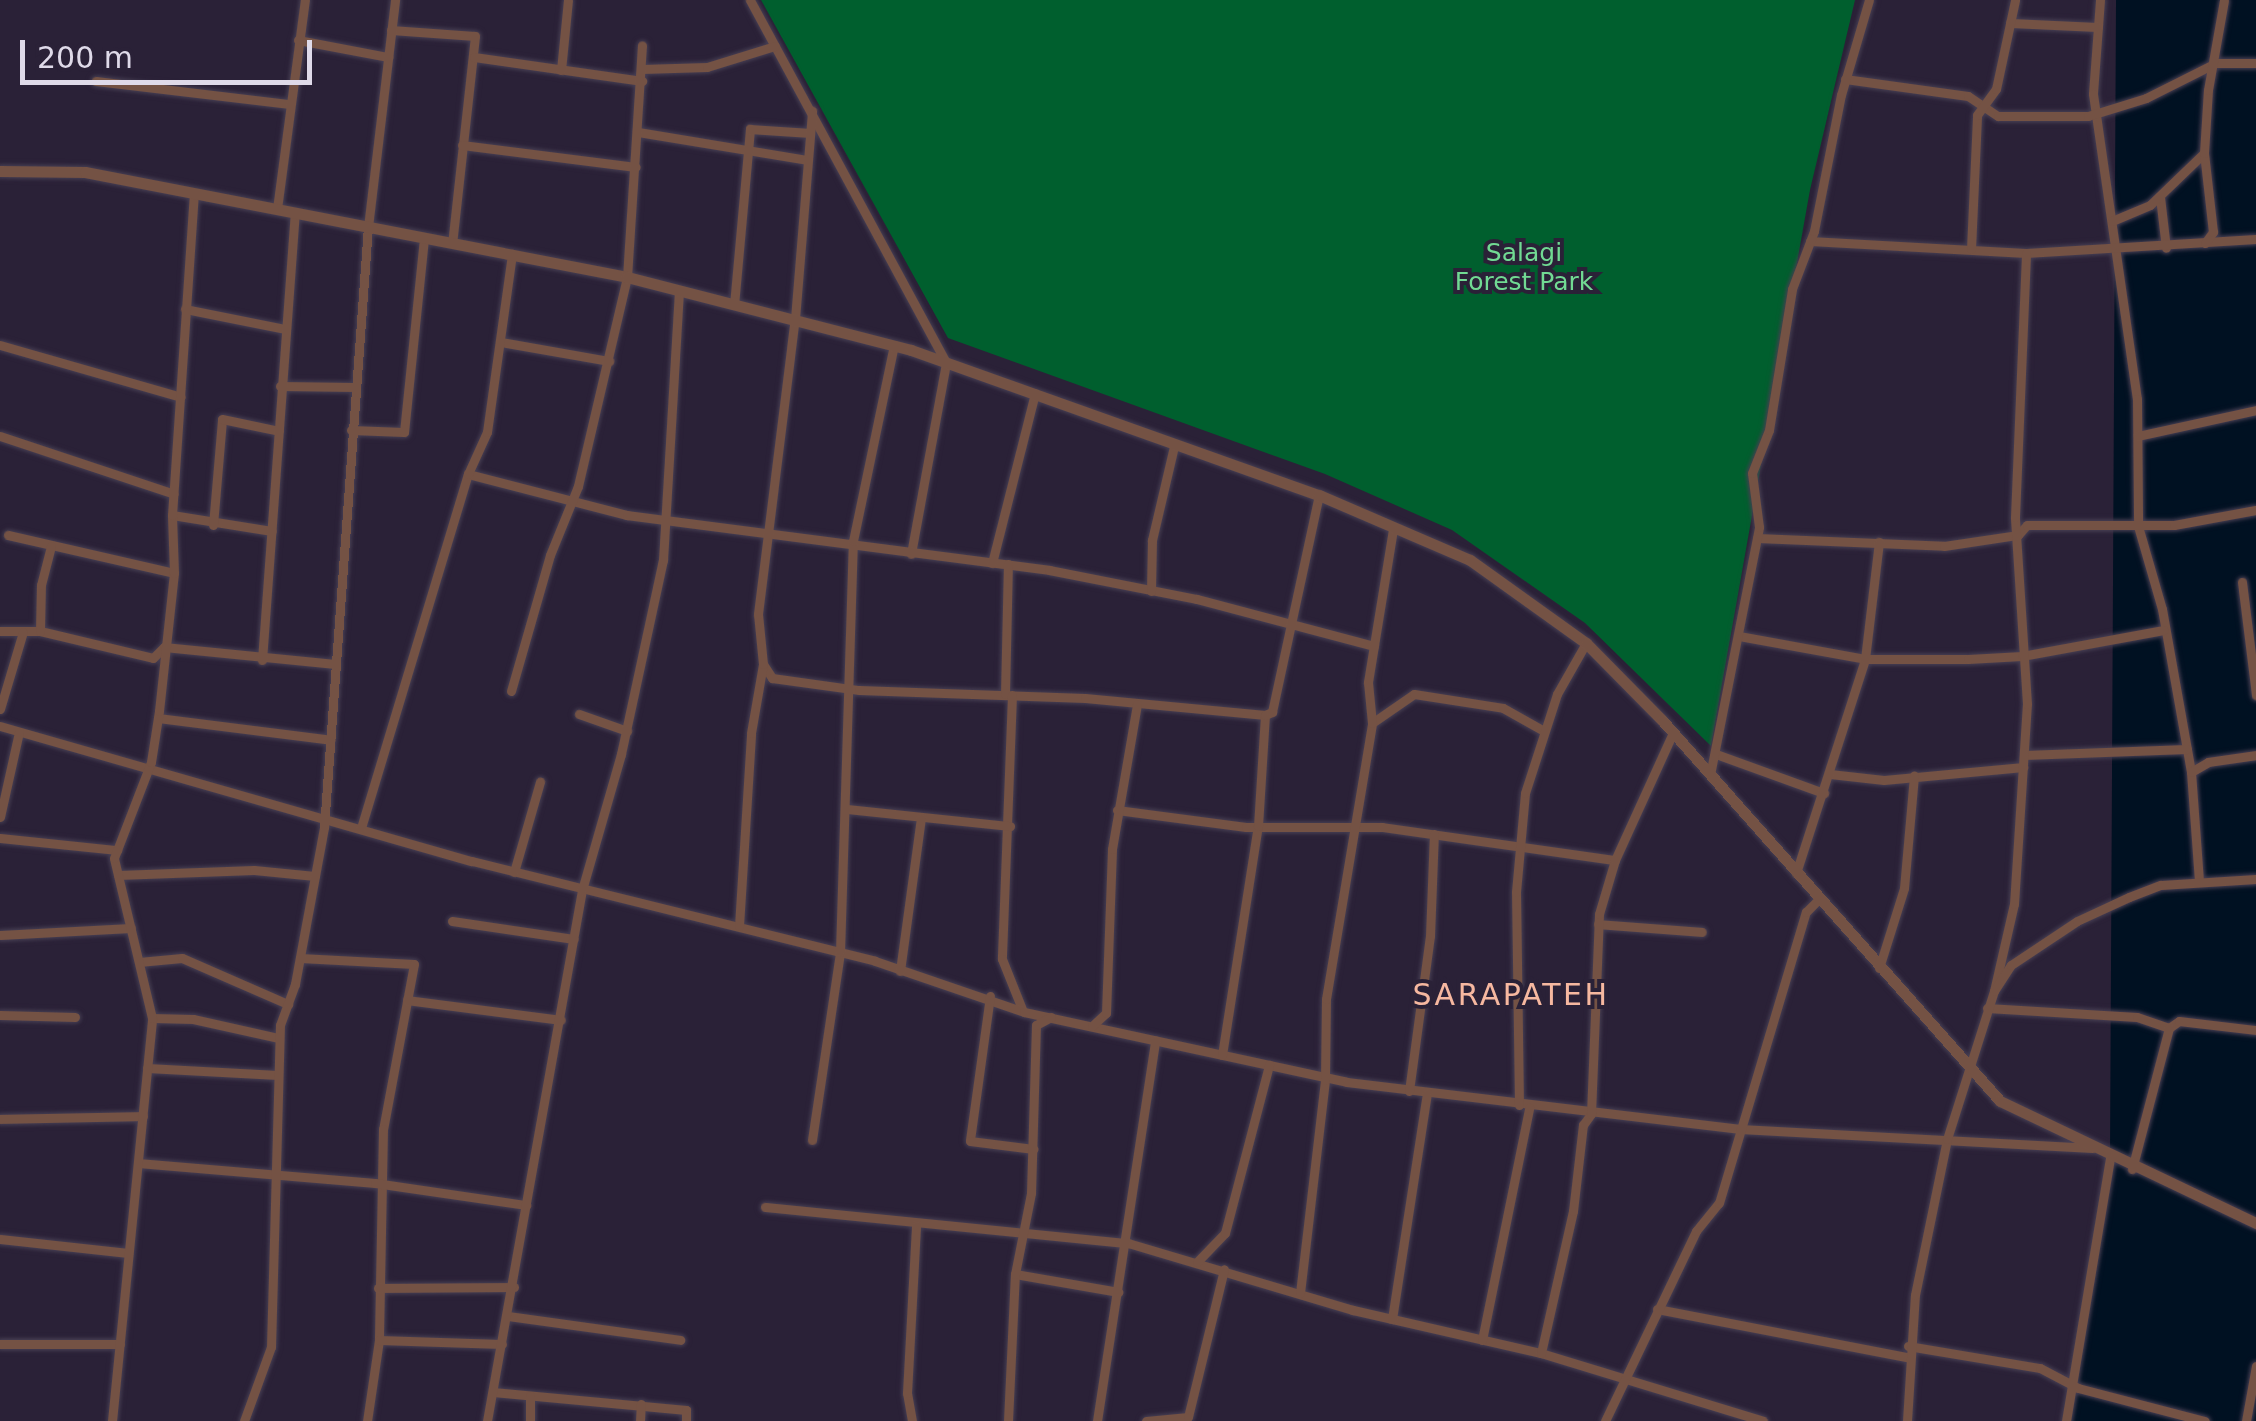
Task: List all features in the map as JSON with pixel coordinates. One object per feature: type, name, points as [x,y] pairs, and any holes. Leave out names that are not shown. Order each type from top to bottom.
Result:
[{"type":"street","points":[[277,209],[305,0]]},
{"type":"street","points":[[244,1421],[271,1348],[279,1038],[300,958],[324,818],[368,226],[395,0]]},
{"type":"street","points":[[561,70],[568,0]]},
{"type":"street","points":[[750,0],[946,363],[911,554]]},
{"type":"street","points":[[1710,775],[1758,538],[1752,474],[1770,430],[1792,289],[1810,241],[1846,79],[1869,0]]},
{"type":"street","points":[[1970,249],[1977,115],[1996,89],[2015,0]]},
{"type":"street","points":[[2100,0],[2095,112],[2104,141],[2112,252],[2138,436],[2138,526],[2187,748],[2199,882]]},
{"type":"street","points":[[2205,243],[2213,232],[2204,152],[2210,71],[2224,0]]},
{"type":"street","points":[[2010,23],[2098,27]]},
{"type":"street","points":[[392,30],[476,36],[452,243]]},
{"type":"street","points":[[298,40],[388,57]]},
{"type":"street","points":[[511,690],[570,504],[609,361],[627,276],[642,45]]},
{"type":"street","points":[[642,69],[707,67],[776,46]]},
{"type":"street","points":[[474,57],[642,81]]},
{"type":"street","points":[[1846,79],[1968,96],[1986,104],[1998,116],[2095,112],[2210,71],[2216,63],[2256,63]]},
{"type":"street","points":[[96,81],[290,104]]},
{"type":"street","points":[[739,926],[751,734],[763,664],[758,614],[796,319],[812,111]]},
{"type":"street","points":[[734,305],[750,129],[810,133]]},
{"type":"street","points":[[638,132],[807,160]]},
{"type":"street","points":[[462,145],[636,167]]},
{"type":"street","points":[[2112,222],[2160,197],[2204,152]]},
{"type":"street","points":[[0,171],[84,172],[627,276],[894,345],[1319,495],[1488,569],[1586,643],[1710,775],[1796,878],[2000,1101],[2132,1169],[2256,1224]]},
{"type":"street","points":[[112,1421],[152,1018],[118,875],[117,850],[148,768],[158,718],[174,572],[172,516],[194,193]]},
{"type":"street","points":[[2160,197],[2166,248]]},
{"type":"street","points":[[262,660],[295,212]]},
{"type":"street","points":[[351,430],[404,432],[424,238]]},
{"type":"street","points":[[1810,241],[2026,253],[2112,252],[2256,239]]},
{"type":"street","points":[[1907,1421],[1908,1352],[1947,1140],[1967,1065],[1994,991],[2014,904],[2023,761],[2018,535],[2026,253]]},
{"type":"street","points":[[362,828],[468,474],[487,432],[512,254]]},
{"type":"street","points":[[487,1421],[582,890],[626,731],[666,518],[679,290]]},
{"type":"street","points":[[186,309],[285,329]]},
{"type":"street","points":[[501,342],[609,361]]},
{"type":"street","points":[[0,345],[181,397]]},
{"type":"street","points":[[812,1140],[840,952],[854,541],[894,345]]},
{"type":"street","points":[[280,386],[354,388]]},
{"type":"street","points":[[992,563],[1035,394]]},
{"type":"street","points":[[2138,436],[2256,410]]},
{"type":"street","points":[[213,524],[222,419],[279,431]]},
{"type":"street","points":[[0,436],[174,494]]},
{"type":"street","points":[[1151,591],[1152,540],[1174,446]]},
{"type":"street","points":[[468,474],[562,496],[570,504],[854,541],[911,554],[1008,564],[1151,591],[1294,622],[1374,646]]},
{"type":"street","points":[[763,664],[772,678],[848,688],[1009,694],[1266,715],[1272,712],[1294,622],[1319,495]]},
{"type":"street","points":[[1758,538],[1944,546],[2018,535],[2027,525],[2138,526],[2256,510]]},
{"type":"street","points":[[172,516],[272,531]]},
{"type":"street","points":[[1300,1293],[1326,999],[1372,723],[1368,682],[1394,529]]},
{"type":"street","points":[[8,535],[174,572]]},
{"type":"street","points":[[1796,878],[1865,659],[1879,542]]},
{"type":"street","points":[[40,632],[40,585],[50,546]]},
{"type":"street","points":[[1008,564],[1010,826],[1002,959],[1024,1012]]},
{"type":"street","points":[[2242,582],[2252,635],[2256,694]]},
{"type":"street","points":[[1740,636],[1865,659],[2022,656],[2164,630]]},
{"type":"street","points":[[0,631],[40,632],[152,658],[164,647]]},
{"type":"street","points":[[0,709],[23,632]]},
{"type":"street","points":[[1482,1340],[1524,1107],[1518,844],[1544,730],[1586,643]]},
{"type":"street","points":[[164,647],[262,660],[335,664]]},
{"type":"street","points":[[1372,723],[1414,694],[1502,708],[1544,730]]},
{"type":"street","points":[[1092,1026],[1106,1013],[1117,810],[1137,704]]},
{"type":"street","points":[[579,714],[626,731]]},
{"type":"street","points":[[1222,1055],[1258,826],[1266,715]]},
{"type":"street","points":[[158,718],[331,740]]},
{"type":"street","points":[[0,726],[514,872],[840,952],[990,996],[1024,1012],[1269,1065],[1428,1094],[1740,1130],[2092,1148]]},
{"type":"street","points":[[0,817],[19,732]]},
{"type":"street","points":[[1540,1353],[1591,1114],[1598,924],[1615,860],[1672,735]]},
{"type":"street","points":[[1830,774],[1914,775],[2023,761],[2187,748]]},
{"type":"street","points":[[1716,754],[1824,792]]},
{"type":"street","points":[[2191,772],[2208,762],[2256,756]]},
{"type":"street","points":[[1878,968],[1904,888],[1914,775]]},
{"type":"street","points":[[514,872],[540,782]]},
{"type":"street","points":[[847,809],[1010,826]]},
{"type":"street","points":[[1117,810],[1258,826],[1434,834],[1615,860]]},
{"type":"street","points":[[900,971],[921,818]]},
{"type":"street","points":[[1409,1091],[1430,936],[1434,834]]},
{"type":"street","points":[[0,838],[117,850]]},
{"type":"street","points":[[118,875],[254,870],[315,876]]},
{"type":"street","points":[[1994,991],[2011,965],[2077,920],[2161,885],[2256,879]]},
{"type":"street","points":[[1604,1421],[1696,1231],[1719,1203],[1806,912],[1817,901]]},
{"type":"street","points":[[452,921],[574,938]]},
{"type":"street","points":[[1598,924],[1702,932]]},
{"type":"street","points":[[0,935],[131,928]]},
{"type":"street","points":[[139,962],[182,958],[288,1004]]},
{"type":"street","points":[[300,958],[414,964],[378,1184],[379,1340],[367,1421]]},
{"type":"street","points":[[990,996],[970,1141],[1033,1149]]},
{"type":"street","points":[[408,1000],[560,1020]]},
{"type":"street","points":[[1987,1008],[2137,1016],[2170,1028]]},
{"type":"street","points":[[0,1016],[75,1017]]},
{"type":"street","points":[[1008,1421],[1016,1274],[1033,1149],[1036,1025],[1051,1017]]},
{"type":"street","points":[[152,1018],[193,1019],[279,1038]]},
{"type":"street","points":[[2132,1169],[2170,1028],[2179,1021],[2256,1030]]},
{"type":"street","points":[[1097,1421],[1128,1242],[1154,1040]]},
{"type":"street","points":[[1197,1262],[1225,1233],[1269,1065]]},
{"type":"street","points":[[147,1068],[278,1075]]},
{"type":"street","points":[[1392,1319],[1428,1094]]},
{"type":"street","points":[[0,1119],[142,1116]]},
{"type":"street","points":[[2066,1421],[2069,1382],[2110,1158]]},
{"type":"street","points":[[138,1163],[378,1184],[526,1205]]},
{"type":"street","points":[[765,1207],[916,1225],[1128,1242],[1392,1319],[1540,1353],[1737,1419],[1763,1421]]},
{"type":"street","points":[[912,1421],[907,1393],[916,1225]]},
{"type":"street","points":[[0,1239],[128,1253]]},
{"type":"street","points":[[1146,1421],[1188,1417],[1224,1269]]},
{"type":"street","points":[[1016,1274],[1118,1292]]},
{"type":"street","points":[[378,1288],[514,1287]]},
{"type":"street","points":[[1657,1309],[1908,1352],[2040,1368],[2069,1382],[2205,1421]]},
{"type":"street","points":[[508,1316],[680,1340]]},
{"type":"street","points":[[379,1340],[502,1344]]},
{"type":"street","points":[[0,1344],[120,1344]]},
{"type":"street","points":[[2246,1421],[2256,1366]]},
{"type":"street","points":[[492,1392],[686,1410],[686,1421]]},
{"type":"street","points":[[530,1396],[530,1421]]},
{"type":"street","points":[[640,1421],[641,1404]]},
{"type":"green space","name":"Salagi Forest Park","points":[[761,0],[1855,0],[1810,190],[1711,746],[1585,623],[1452,530],[1325,474],[948,338]]},
{"type":"water","points":[[2116,0],[2256,0],[2256,1421],[2066,1421],[2110,1158]]},
{"type":"district","name":"SARAPATEH","points":[[1511,995]]}]
